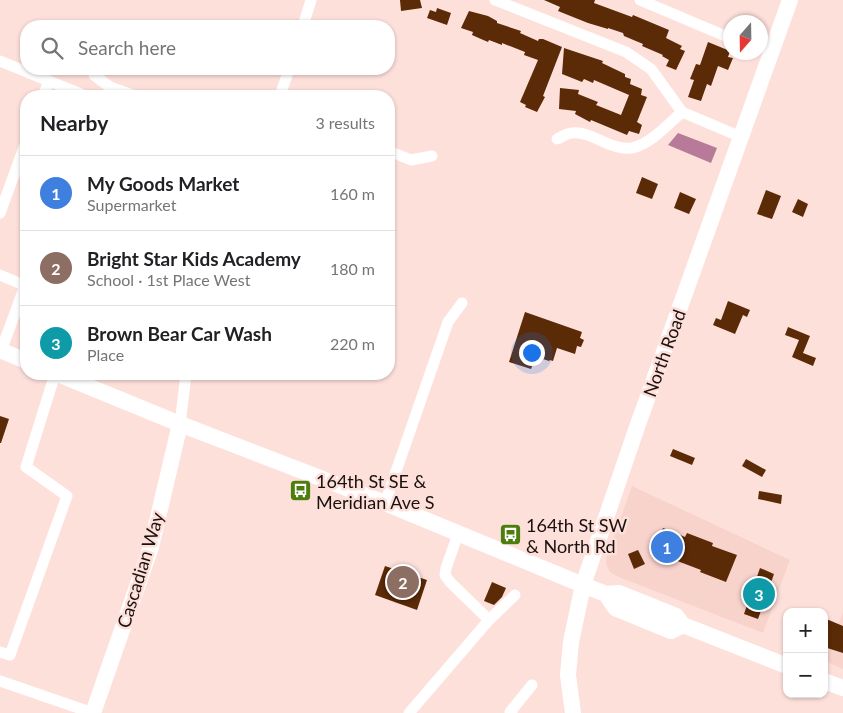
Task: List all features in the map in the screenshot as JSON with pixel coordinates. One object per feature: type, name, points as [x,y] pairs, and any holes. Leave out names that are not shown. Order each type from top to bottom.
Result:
[{"type":"street","points":[[305,20],[311,0]]},
{"type":"street","points":[[495,0],[626,52],[651,69],[682,112],[741,137]]},
{"type":"street","points":[[640,0],[723,35]]},
{"type":"street","name":"North Road","points":[[768,48],[790,0]]},
{"type":"street","name":"North Road","points":[[573,713],[568,675],[571,642],[583,585],[741,137],[764,60]]},
{"type":"street","points":[[0,62],[20,70]]},
{"type":"street","points":[[34,75],[71,90]]},
{"type":"street","points":[[94,75],[110,86],[120,90]]},
{"type":"street","points":[[282,90],[287,75]]},
{"type":"street","points":[[45,90],[49,81]]},
{"type":"street","points":[[557,139],[571,133],[583,134],[621,147],[630,148],[640,145],[656,134],[682,112]]},
{"type":"street","points":[[395,153],[411,160],[432,156]]},
{"type":"street","points":[[0,213],[20,158]]},
{"type":"street","points":[[0,275],[20,283]]},
{"type":"street","points":[[20,300],[0,350],[20,358]]},
{"type":"street","points":[[385,503],[448,322],[462,303]]},
{"type":"street","points":[[0,652],[10,656],[67,496],[26,467],[55,380]]},
{"type":"street","points":[[72,380],[385,503],[606,594],[620,593],[676,616],[683,625],[783,664]]},
{"type":"street","points":[[180,424],[185,380]]},
{"type":"street","name":"Cascadian Way","points":[[93,713],[151,547],[180,424]]},
{"type":"street","points":[[458,534],[445,575],[489,620]]},
{"type":"street","points":[[409,713],[489,620],[515,595]]},
{"type":"street","points":[[0,681],[93,713]]},
{"type":"street","points":[[828,682],[843,688]]},
{"type":"street","points":[[512,713],[510,712],[532,686]]},
{"type":"shaded area","points":[[678,133],[717,148],[711,163],[668,145]]},
{"type":"shaded area","points":[[632,486],[790,560],[763,633],[616,576],[609,571],[606,563],[607,556]]},
{"type":"shaded area","points":[[843,612],[843,669],[828,662],[828,653]]},
{"type":"building","points":[[400,0],[420,0],[422,8],[401,11]]},
{"type":"building","points":[[544,0],[595,0],[594,3],[632,17],[633,15],[669,30],[666,38],[682,46],[680,49],[685,51],[676,70],[666,66],[669,60],[663,55],[642,46],[643,44],[624,36],[623,33],[588,23],[558,11],[560,7]]},
{"type":"building","points":[[437,8],[451,13],[447,25],[427,18],[430,10],[436,12]]},
{"type":"building","points":[[469,11],[488,16],[497,21],[497,23],[521,31],[520,33],[538,41],[543,39],[562,47],[543,96],[545,97],[537,112],[525,107],[526,105],[520,102],[538,60],[524,55],[525,52],[502,43],[502,45],[489,40],[488,42],[472,35],[473,32],[461,28]]},
{"type":"building","points":[[708,42],[723,48],[723,60],[732,60],[728,70],[718,66],[711,86],[707,84],[701,101],[688,97],[694,80],[690,79],[696,64],[700,65]]},
{"type":"building","points":[[564,48],[603,61],[602,63],[631,79],[630,84],[642,89],[641,95],[647,97],[637,122],[642,125],[639,134],[629,131],[627,135],[591,120],[590,122],[575,114],[576,111],[559,109],[560,88],[579,90],[578,94],[598,102],[596,105],[621,115],[629,95],[594,80],[593,83],[584,79],[582,82],[562,74]]},
{"type":"building","points":[[642,177],[658,184],[652,199],[636,193]]},
{"type":"building","points":[[766,190],[781,196],[772,219],[757,214]]},
{"type":"building","points":[[680,192],[696,199],[689,214],[674,208]]},
{"type":"building","points":[[798,199],[808,204],[803,217],[792,212]]},
{"type":"building","points":[[728,301],[750,310],[747,317],[743,315],[735,334],[713,325],[716,318],[721,320]]},
{"type":"building","points":[[525,312],[582,332],[580,338],[584,340],[581,347],[577,346],[575,354],[557,348],[553,361],[537,357],[531,369],[509,362]]},
{"type":"building","points":[[788,327],[810,336],[803,353],[816,358],[813,366],[792,357],[799,340],[785,335]]},
{"type":"building","points":[[0,416],[9,419],[1,443],[0,443]]},
{"type":"building","points":[[673,449],[695,458],[692,465],[670,456]]},
{"type":"building","points":[[746,459],[766,470],[762,477],[742,466]]},
{"type":"building","points":[[759,491],[782,495],[781,504],[758,499]]},
{"type":"building","points":[[663,528],[685,537],[687,533],[713,543],[712,546],[737,555],[726,582],[659,554],[656,546]]},
{"type":"building","points":[[638,550],[645,564],[634,569],[628,554]]},
{"type":"building","points":[[385,566],[427,580],[417,610],[375,595]]},
{"type":"building","points":[[760,568],[774,574],[758,619],[744,614]]},
{"type":"building","points":[[492,582],[506,588],[502,597],[494,605],[484,601]]},
{"type":"building","points":[[828,620],[843,626],[843,653],[828,648]]},
{"type":"place","name":"164th St SE & Meridian Ave S","points":[[300,491]]},
{"type":"place","name":"164th St SW & North Rd","points":[[510,535]]},
{"type":"place","name":"My Goods Market","points":[[667,547]]},
{"type":"place","name":"Bright Star Kids Academy","points":[[403,582]]},
{"type":"place","name":"Brown Bear Car Wash","points":[[759,594]]}]
